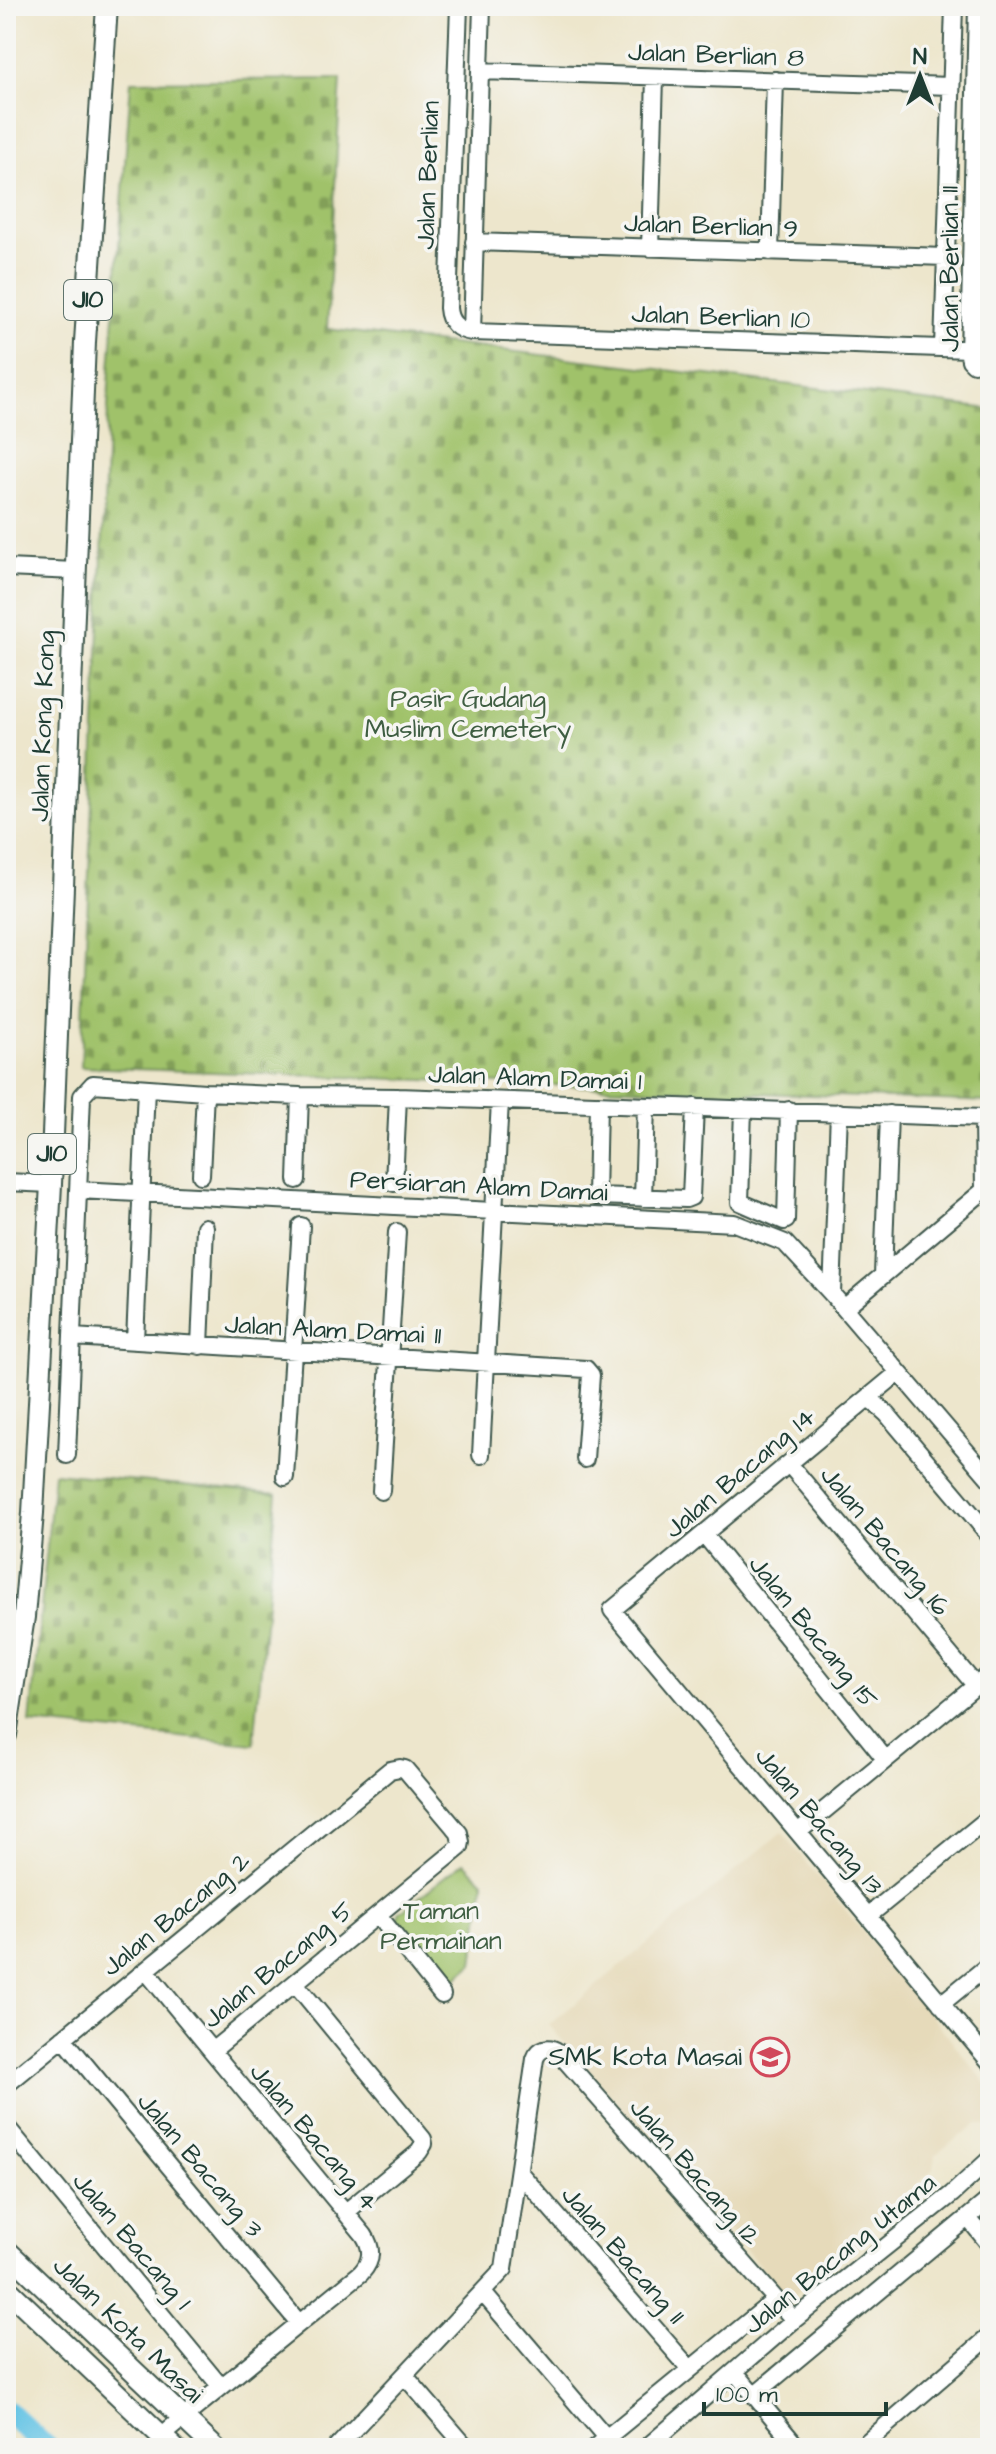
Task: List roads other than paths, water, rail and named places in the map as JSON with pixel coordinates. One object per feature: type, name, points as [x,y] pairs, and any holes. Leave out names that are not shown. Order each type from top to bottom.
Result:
[{"type":"main road","name":"Jalan Kong Kong","points":[[6,1735],[24,1617],[33,1513],[51,1184],[85,342],[107,7]]},
{"type":"main road","name":"Jalan Kota Masai","points":[[6,2250],[215,2448]]},
{"type":"main road","name":"Jalan Kota Masai","points":[[6,2288],[168,2442]]},
{"type":"street","name":"Jalan Berlian","points":[[459,6],[448,308],[455,326],[472,332]]},
{"type":"street","points":[[472,332],[482,6]]},
{"type":"street","points":[[943,348],[954,6]]},
{"type":"street","name":"Jalan Berlian 11","points":[[977,6],[969,349],[970,360],[974,364],[980,358],[989,6]]},
{"type":"street","name":"Jalan Berlian 8","points":[[480,71],[951,86]]},
{"type":"street","points":[[650,248],[655,77]]},
{"type":"street","points":[[770,252],[775,80]]},
{"type":"street","name":"Jalan Berlian 9","points":[[474,242],[946,257]]},
{"type":"street","name":"Jalan Berlian 10","points":[[472,332],[969,349]]},
{"type":"street","points":[[6,568],[76,571]]},
{"type":"street","name":"Jalan Alam Damai 1","points":[[78,1190],[82,1096],[93,1084],[300,1096],[983,1118],[987,1188]]},
{"type":"street","points":[[135,1341],[146,1088]]},
{"type":"street","points":[[201,1175],[205,1092]]},
{"type":"street","points":[[297,1180],[300,1096]]},
{"type":"street","points":[[394,1183],[398,1097]]},
{"type":"street","points":[[481,1455],[500,1101]]},
{"type":"street","points":[[598,1104],[596,1196],[643,1198],[691,1197],[695,1107]]},
{"type":"street","points":[[643,1198],[646,1106]]},
{"type":"street","points":[[743,1109],[740,1202],[784,1221],[789,1110]]},
{"type":"street","points":[[832,1294],[839,1112]]},
{"type":"street","points":[[883,1275],[889,1114]]},
{"type":"street","points":[[6,1182],[51,1184]]},
{"type":"street","points":[[844,1308],[987,1188]]},
{"type":"street","points":[[67,1455],[78,1190]]},
{"type":"street","name":"Persiaran Alam Damai","points":[[78,1190],[734,1223],[785,1243],[990,1479]]},
{"type":"street","points":[[285,1477],[301,1226]]},
{"type":"street","points":[[200,1346],[205,1227]]},
{"type":"street","points":[[381,1491],[397,1232]]},
{"type":"street","name":"Jalan Alam Damai 11","points":[[73,1337],[586,1369],[591,1375],[585,1459]]},
{"type":"street","name":"Jalan Bacang 14","points":[[612,1610],[898,1373]]},
{"type":"street","points":[[869,1398],[887,1414],[990,1536]]},
{"type":"street","name":"Jalan Bacang 16","points":[[789,1464],[976,1686]]},
{"type":"street","name":"Jalan Bacang 15","points":[[704,1534],[886,1760]]},
{"type":"street","name":"Jalan Bacang 13","points":[[612,1610],[990,2062]]},
{"type":"street","points":[[798,1832],[990,1674]]},
{"type":"street","name":"Jalan Bacang 5","points":[[212,2051],[460,1847],[461,1837],[405,1769],[395,1768],[377,1781]]},
{"type":"street","name":"Jalan Bacang 2","points":[[6,2085],[377,1781]]},
{"type":"street","points":[[868,1916],[990,1817]]},
{"type":"street","points":[[378,1915],[442,1995]]},
{"type":"street","points":[[941,2004],[990,1964]]},
{"type":"street","name":"Jalan Bacang 4","points":[[146,1971],[346,2212],[369,2242],[370,2259],[361,2273],[183,2418],[168,2442]]},
{"type":"street","points":[[295,1983],[421,2135],[424,2144],[412,2158],[346,2212]]},
{"type":"street","name":"Jalan Bacang 3","points":[[63,2038],[299,2323]]},
{"type":"street","name":"Jalan Bacang 12","points":[[519,2172],[536,2056],[541,2050],[550,2048],[560,2055],[794,2320]]},
{"type":"street","name":"Jalan Bacang 1","points":[[6,2126],[221,2387]]},
{"type":"street","name":"Jalan Bacang Utama","points":[[646,2448],[794,2320],[952,2194],[990,2159]]},
{"type":"street","points":[[336,2448],[504,2269],[519,2172]]},
{"type":"street","name":"Jalan Bacang 11","points":[[519,2172],[690,2369]]},
{"type":"street","points":[[754,2395],[990,2199]]},
{"type":"street","points":[[968,2218],[990,2245]]},
{"type":"street","points":[[483,2293],[605,2445],[690,2369],[775,2300]]},
{"type":"street","points":[[860,2448],[990,2336]]},
{"type":"street","points":[[735,2372],[798,2448]]},
{"type":"street","points":[[405,2376],[467,2448]]},
{"type":"waterway","points":[[6,2410],[47,2448]]},
{"type":"place","name":"SMK Kota Masai","points":[[770,2057]]},
{"type":"park label","name":"Pasir Gudang Muslim Cemetery","points":[[468,714]]},
{"type":"park label","name":"Taman Permainan","points":[[441,1926]]}]
